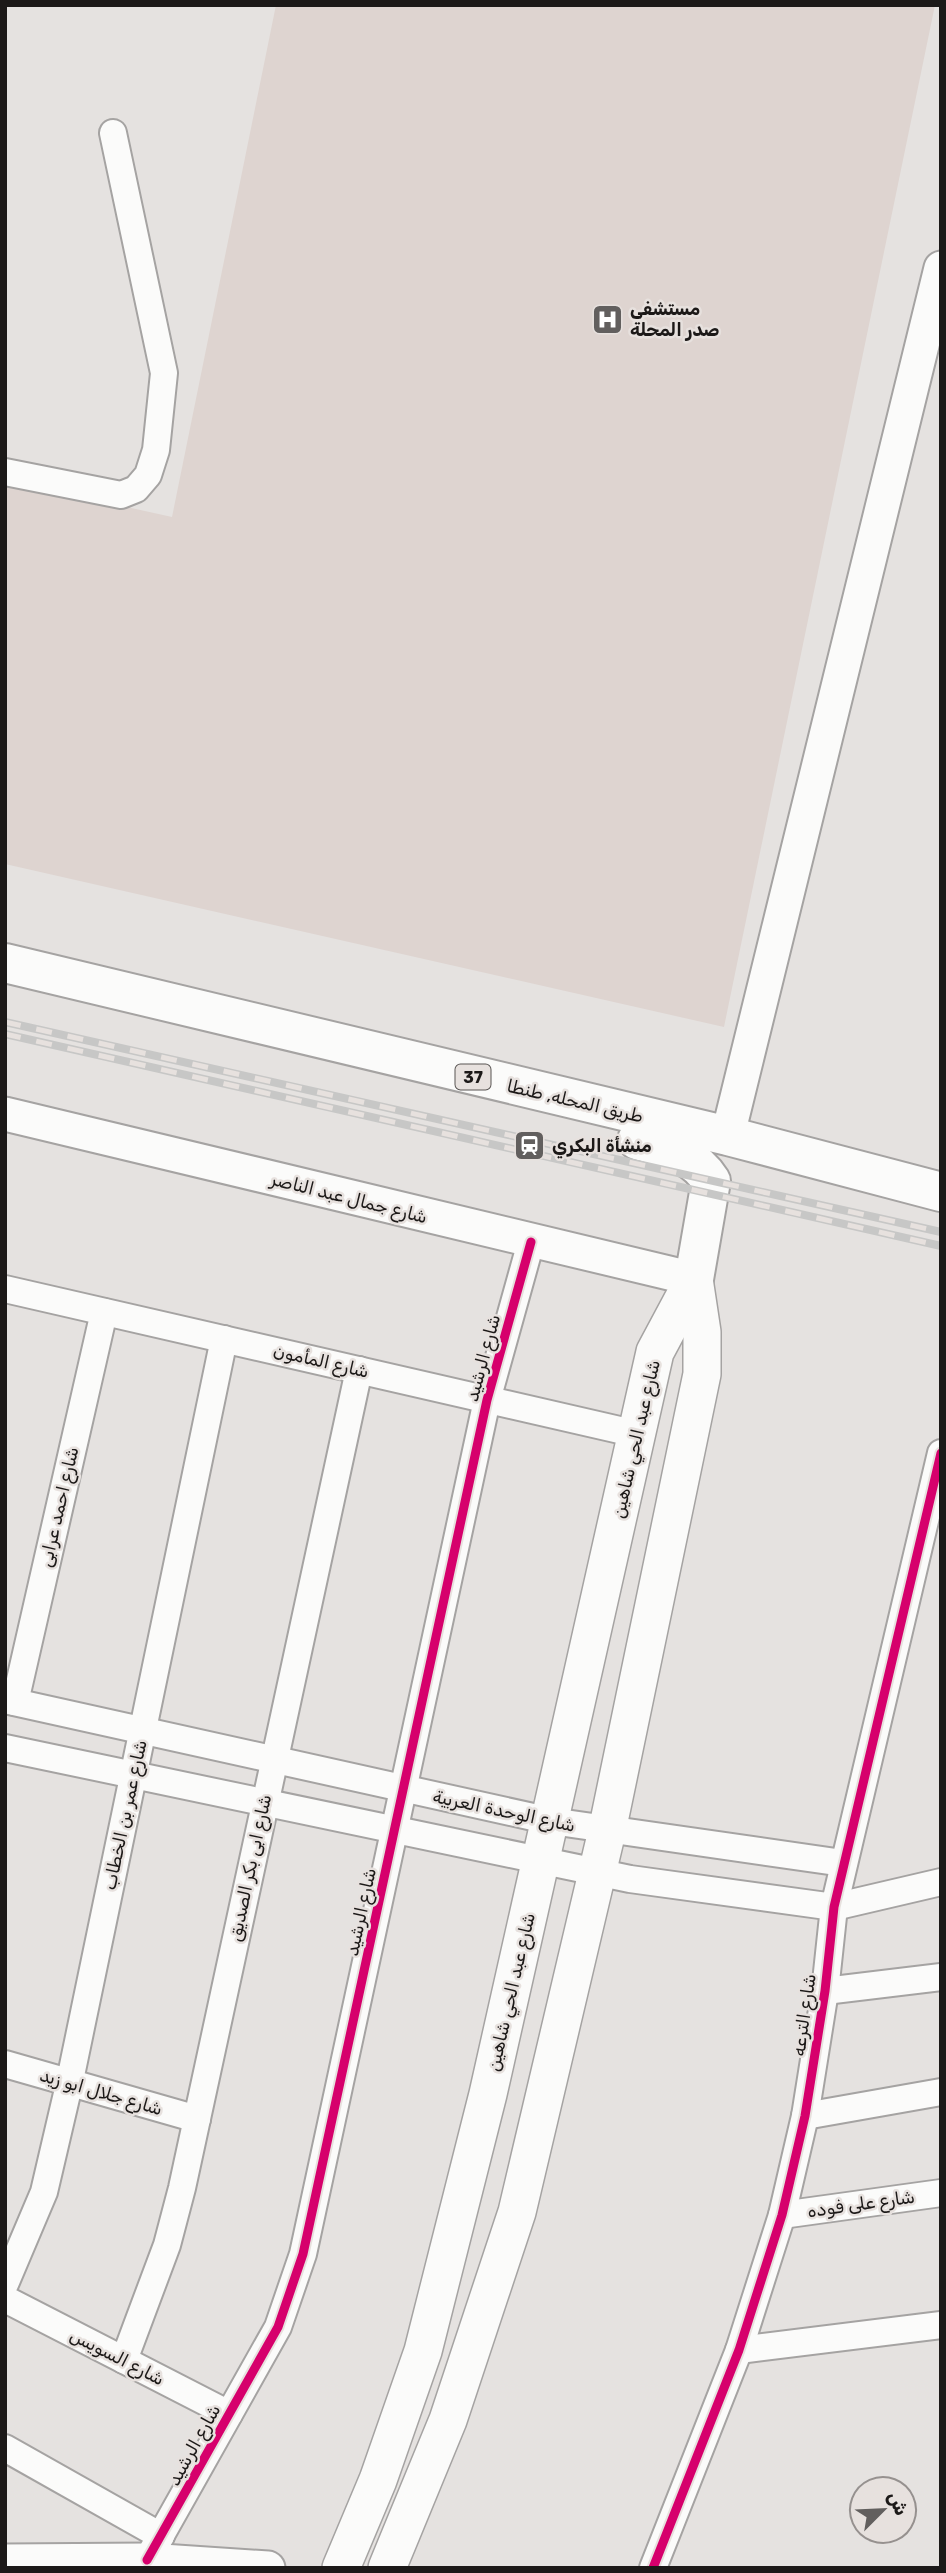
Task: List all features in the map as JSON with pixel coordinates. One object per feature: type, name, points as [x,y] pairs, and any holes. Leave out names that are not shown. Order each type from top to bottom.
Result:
[{"type":"main road","name":"طريق المحله, طنطا","points":[[5,936],[732,1118],[941,1165]]},
{"type":"main road","name":"طريق المحله, طنطا","points":[[5,963],[551,1096],[728,1136],[941,1192]]},
{"type":"main road","points":[[387,2568],[448,2420],[517,2212],[607,1831],[702,1374],[702,1332],[694,1279],[711,1181],[703,1168],[685,1154],[564,1118],[552,1107],[551,1096]]},
{"type":"main road","name":"شارع عبد الحي شاهين","points":[[341,2568],[378,2480],[422,2351],[488,2094],[655,1352],[694,1279]]},
{"type":"street","points":[[5,472],[121,495],[136,489],[148,475],[156,450],[163,397],[161,348],[113,132]]},
{"type":"street","points":[[732,1118],[941,268]]},
{"type":"street","name":"شارع جمال عبد الناصر","points":[[6,1118],[694,1279]]},
{"type":"street","name":"شارع الرشيد","points":[[154,2548],[278,2327],[303,2254],[487,1400],[531,1242]]},
{"type":"street","name":"شارع المأمون","points":[[5,1289],[637,1434]]},
{"type":"street","name":"شارع احمد عرابى","points":[[10,1701],[104,1312]]},
{"type":"street","name":"شارع عمر بن الخطاب","points":[[5,2284],[44,2192],[69,2085],[224,1339]]},
{"type":"street","name":"شارع ابى بكر الصديق","points":[[124,2360],[167,2245],[197,2119],[359,1370]]},
{"type":"street","name":"شارع الترعه","points":[[653,2568],[739,2350],[782,2215],[805,2116],[825,1991],[834,1906],[941,1453]]},
{"type":"street","name":"شارع الوحدة العربية","points":[[10,1701],[551,1821],[843,1863]]},
{"type":"street","points":[[5,1748],[597,1874],[834,1906],[941,1882]]},
{"type":"street","points":[[825,1991],[941,1977]]},
{"type":"street","name":"شارع جلال ابو زيد","points":[[5,2064],[69,2085],[197,2119]]},
{"type":"street","points":[[805,2116],[941,2092]]},
{"type":"street","name":"شارع على فوده","points":[[782,2215],[941,2193]]},
{"type":"street","name":"شارع السويس","points":[[5,2299],[229,2414]]},
{"type":"street","points":[[739,2350],[941,2325]]},
{"type":"street","points":[[5,2448],[154,2548]]},
{"type":"street","points":[[5,2561],[154,2548],[268,2568]]},
{"type":"shaded area","points":[[276,5],[935,5],[724,1027],[5,864],[5,480],[172,517]]},
{"type":"railway","points":[[5,1022],[941,1232]]},
{"type":"railway","points":[[5,1034],[941,1246]]},
{"type":"cycle path","points":[[147,2560],[278,2327],[303,2254],[487,1400],[531,1242]]},
{"type":"cycle path","points":[[653,2568],[739,2350],[782,2215],[805,2116],[825,1991],[834,1907],[941,1453]]},
{"type":"place","name":"مستشفى صدر المحلة","points":[[607,319]]},
{"type":"place","name":"منشأة البكري","points":[[529,1146]]}]
